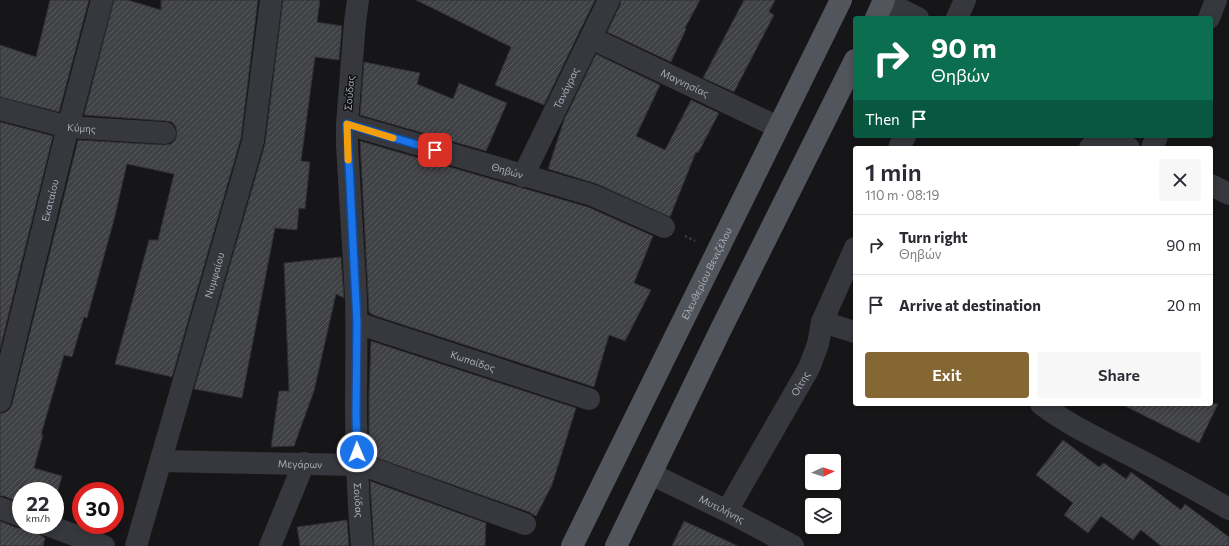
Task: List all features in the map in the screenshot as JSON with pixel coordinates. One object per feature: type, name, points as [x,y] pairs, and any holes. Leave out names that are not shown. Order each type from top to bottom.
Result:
[{"type":"main road","name":"Ελευθερίου Βενιζέλου","points":[[572,546],[718,251],[838,1]]},
{"type":"main road","points":[[616,546],[853,64]]},
{"type":"street","name":"Εκαταίου","points":[[0,401],[68,127],[102,0]]},
{"type":"street","name":"Νυμφαίου","points":[[136,546],[245,170],[252,140],[271,0]]},
{"type":"street","name":"Σούδας","points":[[358,0],[347,124],[357,323],[356,413],[358,497],[362,546]]},
{"type":"street","name":"Τανάγρας","points":[[523,176],[609,0]]},
{"type":"street","points":[[958,16],[965,0]]},
{"type":"street","points":[[1210,16],[1216,0]]},
{"type":"street","points":[[881,6],[912,16]]},
{"type":"street","name":"Μαγνησίας","points":[[591,38],[778,127]]},
{"type":"street","name":"Κύμης","points":[[0,109],[68,127],[165,133]]},
{"type":"street","name":"Θηβών","points":[[347,124],[523,176],[592,194],[664,227]]},
{"type":"street","points":[[1092,146],[1100,139],[1108,140],[1124,146]]},
{"type":"street","points":[[1213,186],[1229,194]]},
{"type":"street","name":"Οίτης","points":[[727,512],[808,368],[818,344],[822,322],[853,252]]},
{"type":"street","points":[[822,322],[853,331]]},
{"type":"street","name":"Κωπαίδος","points":[[357,323],[589,399]]},
{"type":"street","points":[[1044,406],[1056,416],[1074,426],[1185,483],[1229,509]]},
{"type":"street","name":"Μεγάρων","points":[[161,461],[358,465],[371,468],[525,524]]},
{"type":"street","points":[[270,546],[304,463]]},
{"type":"street","name":"Μυτιλήνης","points":[[651,474],[793,546]]},
{"type":"street","points":[[0,508],[12,513]]},
{"type":"street","points":[[64,532],[104,546]]},
{"type":"path","points":[[664,227],[718,251]]},
{"type":"building","points":[[50,0],[89,0],[59,112],[0,97],[0,45],[36,57]]},
{"type":"building","points":[[114,0],[128,0],[161,10],[161,0],[258,0],[241,138],[172,377],[115,364],[149,240],[158,240],[174,174],[127,164],[114,220],[87,318],[84,317],[72,357],[64,355],[41,435],[43,435],[34,468],[62,476],[60,482],[12,482],[12,499],[0,496],[0,413],[4,413],[9,410],[12,404],[78,140],[164,145],[171,144],[175,140],[177,134],[176,127],[172,122],[84,115]]},
{"type":"building","points":[[283,0],[320,0],[317,22],[342,26],[339,60],[315,57],[301,161],[310,162],[305,209],[299,208],[297,230],[275,228],[242,398],[194,389],[265,144]]},
{"type":"building","points":[[416,0],[595,0],[544,105],[495,85],[511,47]]},
{"type":"building","points":[[621,0],[700,0],[685,28],[686,29],[671,62],[607,32]]},
{"type":"building","points":[[744,0],[775,0],[769,12],[774,15],[734,92],[703,78]]},
{"type":"building","points":[[596,54],[660,85],[636,136],[665,150],[691,100],[719,113],[698,153],[696,152],[670,217],[597,184],[548,169],[564,120]]},
{"type":"building","points":[[364,62],[420,73],[417,84],[453,99],[459,83],[507,103],[486,151],[360,115]]},
{"type":"building","points":[[0,122],[53,136],[0,349]]},
{"type":"building","points":[[360,141],[588,207],[653,236],[634,283],[651,290],[625,341],[609,335],[594,387],[373,315],[369,312]]},
{"type":"building","points":[[341,257],[344,298],[336,294],[314,391],[294,446],[271,447],[279,391],[289,391],[284,263]]},
{"type":"building","points":[[371,341],[576,408],[552,485],[536,516],[529,512],[369,455]]},
{"type":"building","points":[[1213,404],[1218,404],[1199,443],[1125,406],[1213,406]]},
{"type":"building","points":[[1063,440],[1099,467],[1104,463],[1126,479],[1131,472],[1181,510],[1185,504],[1229,537],[1229,546],[1161,546],[1141,530],[1133,540],[1101,516],[1088,533],[1064,515],[1073,503],[1036,475]]},
{"type":"building","points":[[370,481],[486,523],[485,546],[374,546]]},
{"type":"building","points":[[347,520],[349,546],[300,546],[297,527]]},
{"type":"building","points":[[0,521],[12,526],[12,534],[39,534],[45,538],[43,546],[0,546]]},
{"type":"building","points":[[684,521],[738,546],[672,546]]},
{"type":"slow traffic","points":[[348,160],[347,124],[393,138]]},
{"type":"route","points":[[357,452],[357,323],[347,124],[435,150]]}]
